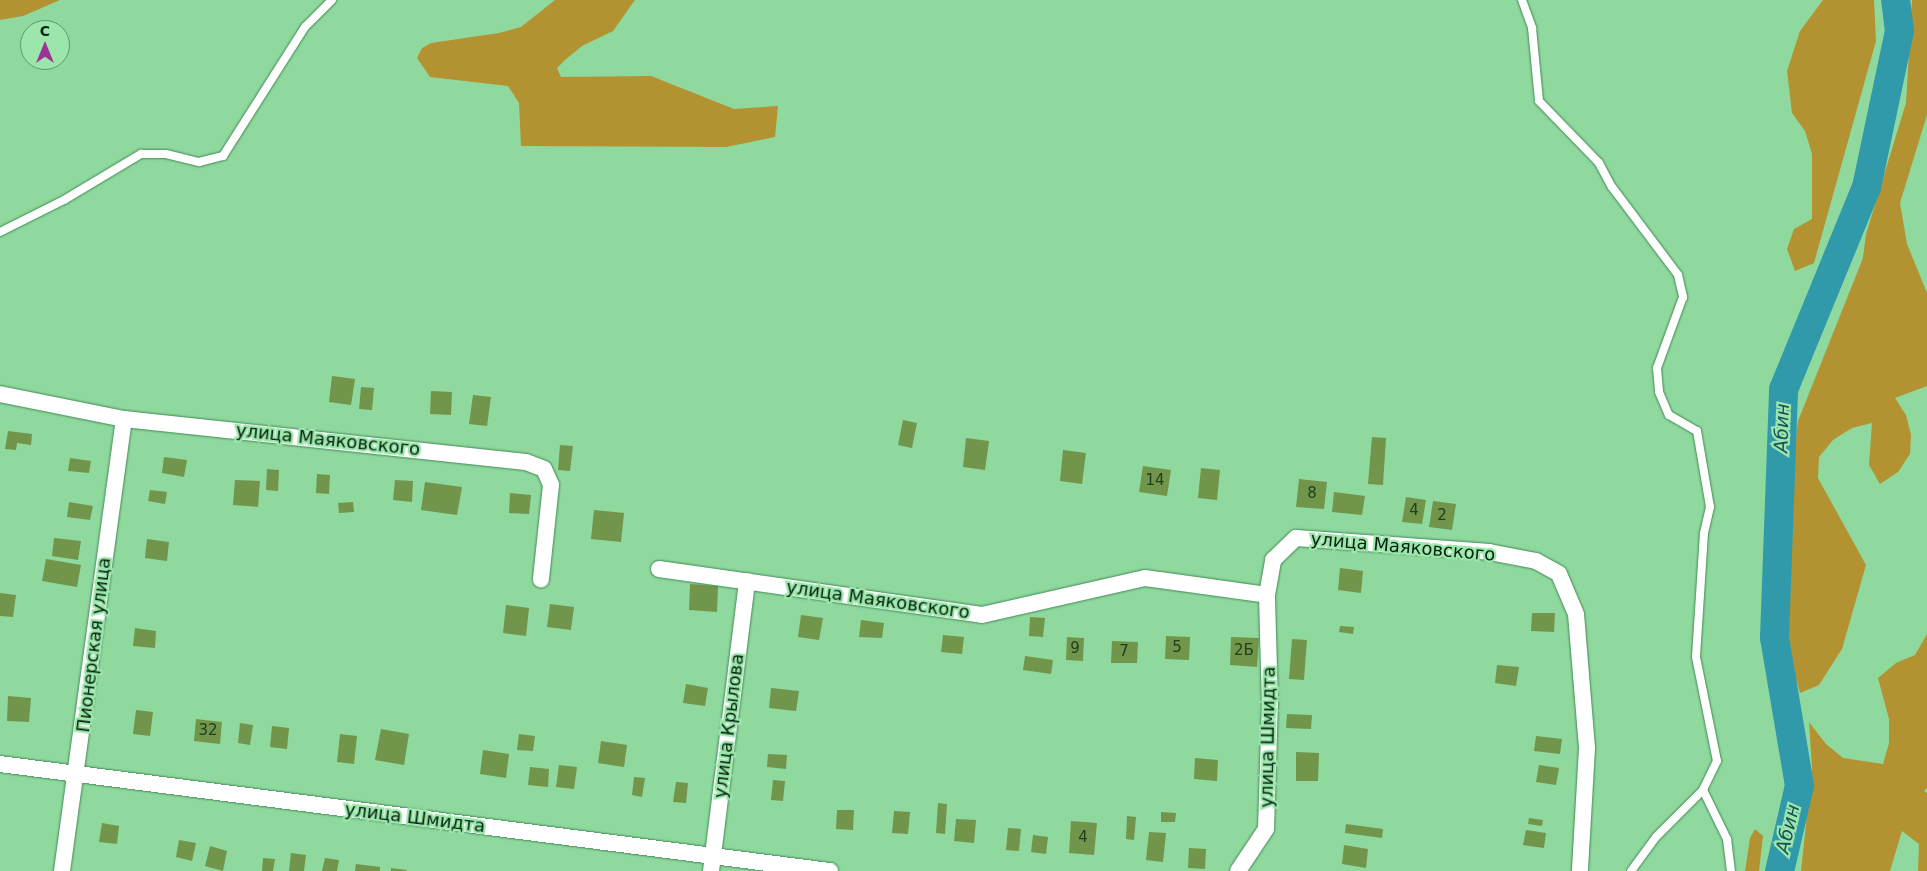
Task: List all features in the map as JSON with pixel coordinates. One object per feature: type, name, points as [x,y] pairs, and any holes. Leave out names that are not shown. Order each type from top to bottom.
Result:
[{"type":"street","name":"улица Маяковского","points":[[0,394],[124,419],[526,462],[544,469],[551,485],[541,579]]},
{"type":"street","name":"Пионерская улица","points":[[62,871],[77,775],[124,419]]},
{"type":"street","name":"улица Маяковского","points":[[659,569],[982,616],[1145,578],[1267,595],[1273,560],[1296,538],[1489,552],[1536,561],[1559,574],[1576,614],[1587,748],[1580,871]]},
{"type":"street","name":"улица Крылова","points":[[712,863],[747,581]]},
{"type":"street","name":"улица Шмидта","points":[[1238,871],[1266,829],[1270,705],[1267,595]]},
{"type":"street","name":"улица Шмидта","points":[[0,764],[712,863],[830,871]]},
{"type":"lane","points":[[0,232],[64,200],[141,154],[166,154],[199,162],[223,156],[305,27],[332,0]]},
{"type":"lane","points":[[1522,0],[1532,28],[1539,101],[1599,163],[1612,187],[1678,275],[1683,297],[1657,368],[1660,392],[1669,415],[1697,431],[1710,507],[1704,533],[1696,657],[1717,761],[1703,790],[1656,837],[1631,871]]},
{"type":"lane","points":[[1703,790],[1727,839],[1731,871]]},
{"type":"shaded area","points":[[0,0],[60,0],[23,16],[0,20]]},
{"type":"shaded area","points":[[555,0],[635,0],[613,31],[582,46],[557,68],[561,77],[651,76],[734,109],[778,106],[775,137],[726,147],[521,146],[519,103],[508,86],[430,77],[417,58],[422,48],[431,43],[499,33],[521,27]]},
{"type":"shaded area","points":[[1823,0],[1874,0],[1876,41],[1814,263],[1795,271],[1787,249],[1794,229],[1812,219],[1812,154],[1805,131],[1792,113],[1787,71],[1800,31]]},
{"type":"shaded area","points":[[1912,0],[1927,0],[1927,115],[1900,203],[1907,244],[1927,293],[1927,386],[1895,398],[1906,415],[1911,435],[1910,454],[1898,472],[1880,484],[1869,465],[1872,423],[1852,428],[1833,440],[1819,457],[1818,478],[1866,565],[1842,649],[1819,685],[1800,693],[1794,672],[1784,603],[1790,490],[1798,421],[1863,258],[1866,234],[1906,103]]},
{"type":"shaded area","points":[[1927,634],[1927,788],[1924,791],[1927,793],[1927,871],[1918,871],[1919,844],[1902,831],[1890,871],[1801,871],[1812,768],[1809,722],[1826,744],[1843,758],[1883,764],[1889,743],[1889,719],[1878,678],[1896,663],[1915,655]]},
{"type":"shaded area","points":[[1755,829],[1763,836],[1759,871],[1745,871],[1750,838]]},
{"type":"building","points":[[332,376],[355,379],[351,405],[329,402]]},
{"type":"building","points":[[361,387],[374,388],[372,410],[359,409]]},
{"type":"building","points":[[431,391],[452,392],[451,415],[430,414]]},
{"type":"building","points":[[473,395],[491,397],[487,426],[469,424]]},
{"type":"building","points":[[903,420],[917,423],[912,448],[898,445]]},
{"type":"building","points":[[8,431],[32,434],[31,445],[17,443],[16,450],[5,449]]},
{"type":"building","points":[[1372,437],[1386,438],[1383,485],[1368,484]]},
{"type":"building","points":[[966,438],[989,441],[985,470],[963,467]]},
{"type":"building","points":[[560,445],[573,446],[570,471],[558,470]]},
{"type":"building","points":[[1063,450],[1086,453],[1082,484],[1060,481]]},
{"type":"building","points":[[164,457],[187,460],[184,477],[162,473]]},
{"type":"building","points":[[70,458],[91,461],[89,473],[68,471]]},
{"type":"building","points":[[1143,466],[1171,470],[1167,496],[1139,492]]},
{"type":"building","points":[[1201,468],[1220,470],[1217,500],[1198,498]]},
{"type":"building","points":[[267,469],[279,470],[278,491],[266,490]]},
{"type":"building","points":[[317,474],[330,475],[329,494],[316,493]]},
{"type":"building","points":[[1299,479],[1327,482],[1324,509],[1296,507]]},
{"type":"building","points":[[235,480],[260,481],[258,507],[233,505]]},
{"type":"building","points":[[395,480],[413,481],[412,502],[393,500]]},
{"type":"building","points":[[425,482],[462,487],[457,515],[421,510]]},
{"type":"building","points":[[150,490],[167,492],[165,504],[148,501]]},
{"type":"building","points":[[1334,492],[1365,496],[1362,515],[1332,512]]},
{"type":"building","points":[[510,493],[531,495],[529,514],[509,513]]},
{"type":"building","points":[[1406,497],[1426,500],[1422,524],[1402,522]]},
{"type":"building","points":[[1433,501],[1456,504],[1452,530],[1429,527]]},
{"type":"building","points":[[69,502],[93,506],[90,520],[67,517]]},
{"type":"building","points":[[353,502],[354,512],[339,513],[338,503]]},
{"type":"building","points":[[594,510],[624,513],[621,542],[591,539]]},
{"type":"building","points":[[54,538],[81,541],[78,560],[52,556]]},
{"type":"building","points":[[147,539],[169,542],[167,561],[145,558]]},
{"type":"building","points":[[46,559],[81,565],[77,587],[42,581]]},
{"type":"building","points":[[1340,568],[1363,571],[1361,593],[1338,590]]},
{"type":"building","points":[[690,584],[718,586],[717,612],[689,610]]},
{"type":"building","points":[[0,593],[16,595],[13,617],[0,616]]},
{"type":"building","points":[[550,604],[574,607],[571,630],[547,627]]},
{"type":"building","points":[[506,605],[529,608],[526,636],[503,633]]},
{"type":"building","points":[[1532,613],[1555,613],[1554,632],[1531,631]]},
{"type":"building","points":[[801,615],[823,618],[819,640],[798,637]]},
{"type":"building","points":[[1030,617],[1045,618],[1043,637],[1029,636]]},
{"type":"building","points":[[861,620],[884,623],[882,638],[859,637]]},
{"type":"building","points":[[1340,626],[1354,627],[1353,634],[1339,632]]},
{"type":"building","points":[[135,628],[156,631],[155,648],[133,646]]},
{"type":"building","points":[[943,635],[964,637],[962,654],[941,652]]},
{"type":"building","points":[[1166,636],[1190,637],[1189,660],[1165,659]]},
{"type":"building","points":[[1067,637],[1084,638],[1083,661],[1066,660]]},
{"type":"building","points":[[1231,637],[1259,638],[1257,667],[1230,665]]},
{"type":"building","points":[[1292,639],[1307,640],[1304,680],[1289,679]]},
{"type":"building","points":[[1112,641],[1138,642],[1137,663],[1111,663]]},
{"type":"building","points":[[1025,656],[1053,660],[1051,674],[1023,670]]},
{"type":"building","points":[[1497,665],[1519,667],[1516,686],[1495,683]]},
{"type":"building","points":[[686,684],[708,688],[705,706],[683,703]]},
{"type":"building","points":[[771,688],[799,691],[796,711],[769,708]]},
{"type":"building","points":[[8,696],[31,698],[29,722],[7,721]]},
{"type":"building","points":[[136,710],[153,712],[150,736],[133,734]]},
{"type":"building","points":[[1287,714],[1312,715],[1311,729],[1286,728]]},
{"type":"building","points":[[196,719],[222,722],[220,744],[194,741]]},
{"type":"building","points":[[240,723],[253,725],[250,745],[238,743]]},
{"type":"building","points":[[272,726],[289,728],[287,749],[270,747]]},
{"type":"building","points":[[381,729],[409,734],[404,765],[375,760]]},
{"type":"building","points":[[340,734],[357,736],[354,764],[337,762]]},
{"type":"building","points":[[519,734],[535,736],[533,751],[517,750]]},
{"type":"building","points":[[1536,736],[1562,739],[1560,754],[1534,751]]},
{"type":"building","points":[[601,741],[627,745],[624,767],[598,763]]},
{"type":"building","points":[[483,750],[509,754],[506,778],[480,774]]},
{"type":"building","points":[[1296,752],[1319,753],[1318,781],[1296,781]]},
{"type":"building","points":[[768,754],[787,755],[786,769],[767,767]]},
{"type":"building","points":[[1195,758],[1218,760],[1217,781],[1194,779]]},
{"type":"building","points":[[559,765],[577,767],[574,789],[556,787]]},
{"type":"building","points":[[1539,765],[1559,768],[1556,785],[1536,782]]},
{"type":"building","points":[[530,767],[549,769],[548,787],[528,785]]},
{"type":"building","points":[[634,777],[645,778],[642,797],[632,795]]},
{"type":"building","points":[[773,780],[785,781],[783,801],[771,800]]},
{"type":"building","points":[[676,782],[688,783],[686,803],[673,802]]},
{"type":"building","points":[[938,803],[947,804],[945,834],[936,833]]},
{"type":"building","points":[[837,810],[854,810],[853,830],[836,829]]},
{"type":"building","points":[[894,811],[910,812],[908,834],[892,833]]},
{"type":"building","points":[[1161,812],[1176,813],[1175,822],[1161,822]]},
{"type":"building","points":[[1127,816],[1136,817],[1134,840],[1126,839]]},
{"type":"building","points":[[1529,818],[1543,820],[1542,826],[1528,824]]},
{"type":"building","points":[[956,819],[976,820],[974,843],[954,841]]},
{"type":"building","points":[[1071,821],[1097,823],[1094,855],[1069,853]]},
{"type":"building","points":[[102,823],[119,826],[117,844],[99,842]]},
{"type":"building","points":[[1346,824],[1383,829],[1382,838],[1345,833]]},
{"type":"building","points":[[1008,828],[1021,829],[1019,851],[1006,850]]},
{"type":"building","points":[[1526,830],[1546,833],[1544,848],[1523,845]]},
{"type":"building","points":[[1149,832],[1166,833],[1163,862],[1146,860]]},
{"type":"building","points":[[1033,835],[1048,837],[1046,854],[1031,852]]},
{"type":"building","points":[[179,840],[196,843],[192,861],[176,857]]},
{"type":"building","points":[[1344,845],[1368,849],[1366,868],[1342,864]]},
{"type":"building","points":[[210,846],[227,851],[223,871],[205,866]]},
{"type":"building","points":[[1189,848],[1206,849],[1205,869],[1188,868]]},
{"type":"building","points":[[291,853],[306,855],[304,871],[289,871]]},
{"type":"building","points":[[263,858],[275,859],[273,871],[262,871]]},
{"type":"building","points":[[325,858],[339,860],[337,871],[322,871]]},
{"type":"building","points":[[356,864],[380,867],[380,871],[355,871]]},
{"type":"building","points":[[391,868],[407,870],[391,871]]},
{"type":"waterway","name":"Абин","points":[[1779,871],[1799,785],[1774,637],[1783,389],[1866,187],[1899,31],[1895,0]]}]
